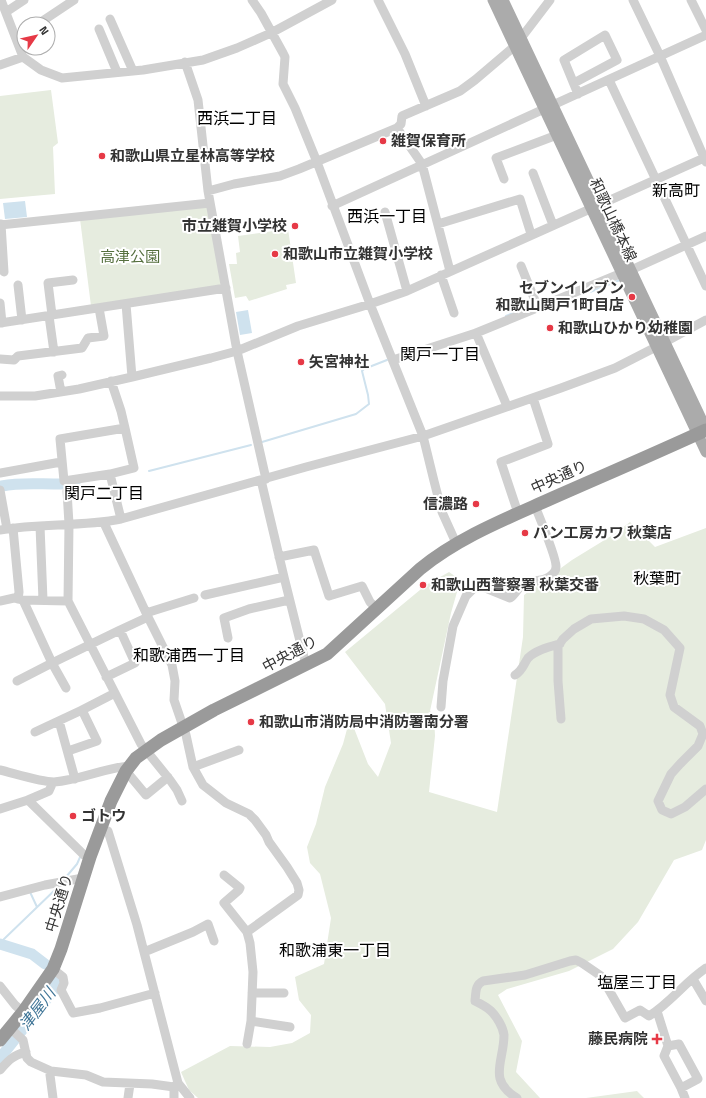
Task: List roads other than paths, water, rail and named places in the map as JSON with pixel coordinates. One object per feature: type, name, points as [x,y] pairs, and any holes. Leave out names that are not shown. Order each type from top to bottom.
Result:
[{"type":"highway","name":"中央通り","points":[[0,1040],[15,1032],[22,1012],[53,969],[61,949],[90,857],[111,801],[128,768],[145,751],[161,740],[221,706],[326,654],[432,559],[456,543],[498,521],[703,431]]},
{"type":"main road","name":"和歌山橋本線","points":[[493,0],[515,46],[548,107],[703,431],[706,452]]},
{"type":"main road","name":"和歌山橋本線","points":[[503,0],[522,37],[557,135],[596,206]]},
{"type":"street","points":[[1,0],[16,29]]},
{"type":"street","points":[[6,12],[24,0]]},
{"type":"street","points":[[50,16],[74,0]]},
{"type":"street","points":[[252,0],[261,13],[285,57],[282,84],[295,108],[317,162],[332,206],[423,436],[442,512],[456,543]]},
{"type":"street","points":[[0,65],[23,57],[42,70],[62,78],[133,71],[203,60],[237,48],[332,0]]},
{"type":"street","points":[[378,0],[405,54],[426,106]]},
{"type":"street","points":[[208,191],[234,184],[280,176],[397,128],[401,124],[402,116],[460,91],[515,46],[550,0]]},
{"type":"street","points":[[0,396],[35,396],[61,392],[132,378],[237,351],[298,326],[407,291],[656,179],[705,159],[660,56],[633,0]]},
{"type":"street","points":[[691,0],[706,30]]},
{"type":"street","points":[[697,11],[706,6]]},
{"type":"street","points":[[110,20],[133,71]]},
{"type":"street","points":[[99,29],[117,72]]},
{"type":"street","points":[[574,83],[617,60],[605,35],[564,60],[578,94]]},
{"type":"street","points":[[332,206],[706,35]]},
{"type":"street","points":[[186,62],[198,100],[208,191],[237,351],[279,557],[306,665]]},
{"type":"street","points":[[609,80],[706,286]]},
{"type":"street","points":[[397,128],[422,164],[450,271]]},
{"type":"street","points":[[504,179],[496,158],[557,135]]},
{"type":"street","points":[[534,173],[553,225]]},
{"type":"street","points":[[438,224],[520,199],[532,234]]},
{"type":"street","points":[[4,272],[0,224],[210,203]]},
{"type":"street","points":[[385,212],[407,291]]},
{"type":"street","points":[[393,360],[476,333],[626,272],[706,236]]},
{"type":"street","points":[[521,266],[538,308]]},
{"type":"street","points":[[441,275],[454,313]]},
{"type":"street","points":[[54,352],[48,283],[73,280]]},
{"type":"street","points":[[18,285],[22,320]]},
{"type":"street","points":[[0,303],[1,323],[226,288]]},
{"type":"street","points":[[126,304],[132,378]]},
{"type":"street","points":[[0,359],[14,360],[18,356],[82,348],[88,338],[104,336],[99,308]]},
{"type":"street","points":[[7,529],[68,524],[104,523],[423,436],[615,368],[706,320]]},
{"type":"street","points":[[476,333],[507,406]]},
{"type":"street","points":[[61,392],[58,376],[62,375]]},
{"type":"street","points":[[111,381],[122,411],[134,468],[110,474],[64,481],[60,439],[125,428]]},
{"type":"street","points":[[518,513],[501,462],[548,444],[533,398]]},
{"type":"street","points":[[0,473],[61,462]]},
{"type":"street","points":[[110,474],[121,519]]},
{"type":"street","points":[[0,490],[20,600],[66,688]]},
{"type":"street","points":[[67,491],[68,601],[145,751],[168,777],[177,790],[182,801]]},
{"type":"street","points":[[441,707],[443,681],[453,626],[469,591],[474,588],[483,587],[510,598],[522,585],[546,578],[556,570],[554,557],[535,506]]},
{"type":"street","points":[[104,523],[172,665],[175,682],[174,700],[183,727],[193,767],[203,785],[226,803],[249,814],[255,820],[297,883],[299,890],[298,895],[247,932]]},
{"type":"street","points":[[40,526],[43,600]]},
{"type":"street","points":[[279,557],[314,550],[329,596],[362,586],[370,602],[377,609]]},
{"type":"street","points":[[205,596],[284,577]]},
{"type":"street","points":[[0,601],[14,598],[20,600],[68,601]]},
{"type":"street","points":[[17,681],[147,615],[194,598]]},
{"type":"street","points":[[228,638],[224,618],[249,609],[289,600]]},
{"type":"street","points":[[561,719],[558,681],[558,646],[563,639],[574,629],[591,619],[624,616],[644,619],[664,630],[680,648],[670,695],[674,707],[700,726],[703,734],[698,746],[672,774],[658,801],[662,810],[671,814],[685,807],[706,789]]},
{"type":"street","points":[[106,677],[136,663],[120,630]]},
{"type":"street","points":[[515,675],[521,671],[528,659],[536,652],[560,644]]},
{"type":"street","points":[[35,732],[114,693]]},
{"type":"street","points":[[68,751],[97,741],[82,710]]},
{"type":"street","points":[[59,721],[75,779]]},
{"type":"street","points":[[193,767],[238,750]]},
{"type":"street","points":[[0,770],[53,782],[75,779],[115,767],[128,768],[146,795],[168,777]]},
{"type":"street","points":[[0,809],[28,800],[49,791],[53,782]]},
{"type":"street","points":[[28,800],[84,855],[90,857]]},
{"type":"street","points":[[101,829],[108,831],[114,847],[144,952],[176,1085],[174,1098]]},
{"type":"street","points":[[224,875],[240,888],[224,903],[247,932],[253,972],[251,1021],[246,1044]]},
{"type":"street","points":[[0,897],[45,885],[83,878]]},
{"type":"street","points":[[144,952],[193,932],[208,924],[214,941]]},
{"type":"street","points":[[517,1098],[508,1093],[499,1080],[498,1073],[504,1035],[497,1018],[490,1009],[476,1001],[476,987],[479,983],[483,981],[524,975],[576,960],[601,976],[625,1018],[640,1010],[649,1016],[657,1011],[706,968]]},
{"type":"street","points":[[53,969],[63,977],[64,983],[61,990],[73,1013],[100,1008],[154,992]]},
{"type":"street","points":[[693,979],[706,1001]]},
{"type":"street","points":[[0,986],[22,1012]]},
{"type":"street","points":[[252,993],[284,993]]},
{"type":"street","points":[[657,1011],[668,1046],[664,1056],[685,1098]]},
{"type":"street","points":[[251,1021],[290,1027]]},
{"type":"street","points":[[15,1032],[23,1040],[27,1058],[31,1062],[51,1071],[86,1075],[103,1082],[176,1085],[190,1098]]},
{"type":"street","points":[[668,1046],[679,1044],[698,1079],[681,1088]]},
{"type":"street","points":[[0,1070],[11,1057],[26,1052]]},
{"type":"street","points":[[51,1071],[50,1075],[53,1098]]},
{"type":"street","points":[[128,1098],[130,1084]]},
{"type":"water","points":[[25,201],[27,217],[5,219],[3,203]]},
{"type":"water","points":[[248,310],[252,333],[240,335],[236,312]]},
{"type":"waterway","points":[[590,292],[620,280]]},
{"type":"waterway","points":[[506,316],[533,305]]},
{"type":"waterway","points":[[262,442],[356,414],[369,404],[362,371],[387,360]]},
{"type":"waterway","points":[[149,471],[251,445]]},
{"type":"waterway","name":"津屋川","points":[[2,486],[20,484],[75,483]]},
{"type":"waterway","points":[[66,877],[77,864],[81,855]]},
{"type":"waterway","points":[[4,946],[3,940],[59,886]]},
{"type":"waterway","points":[[30,892],[37,907]]},
{"type":"waterway","name":"津屋川","points":[[0,944],[32,954],[45,964]]},
{"type":"waterway","name":"津屋川","points":[[0,1058],[53,991],[57,983],[56,979]]},
{"type":"place","name":"雑賀保育所","points":[[383,141]]},
{"type":"place","name":"和歌山県立星林高等学校","points":[[102,156]]},
{"type":"place","name":"市立雑賀小学校","points":[[295,226]]},
{"type":"place","name":"和歌山市立雑賀小学校","points":[[275,254]]},
{"type":"place","name":"セブンイレブン 和歌山関戸1町目店","points":[[632,297]]},
{"type":"place","name":"和歌山ひかり幼稚園","points":[[550,328]]},
{"type":"place","name":"矢宮神社","points":[[301,362]]},
{"type":"place","name":"信濃路","points":[[476,504]]},
{"type":"place","name":"パン工房カワ 秋葉店","points":[[525,533]]},
{"type":"place","name":"和歌山西警察署 秋葉交番","points":[[423,585]]},
{"type":"place","name":"和歌山市消防局中消防署南分署","points":[[251,722]]},
{"type":"place","name":"ゴトウ","points":[[73,816]]},
{"type":"place","name":"藤民病院","points":[[657,1039]]},
{"type":"district","name":"西浜二丁目","points":[[237,118]]},
{"type":"district","name":"新高町","points":[[676,190]]},
{"type":"district","name":"西浜一丁目","points":[[387,216]]},
{"type":"district","name":"関戸一丁目","points":[[440,354]]},
{"type":"district","name":"関戸二丁目","points":[[104,493]]},
{"type":"district","name":"秋葉町","points":[[657,578]]},
{"type":"district","name":"和歌浦西一丁目","points":[[189,655]]},
{"type":"district","name":"和歌浦東一丁目","points":[[335,950]]},
{"type":"district","name":"塩屋三丁目","points":[[637,982]]},
{"type":"park label","name":"高津公園","points":[[130,257]]}]
